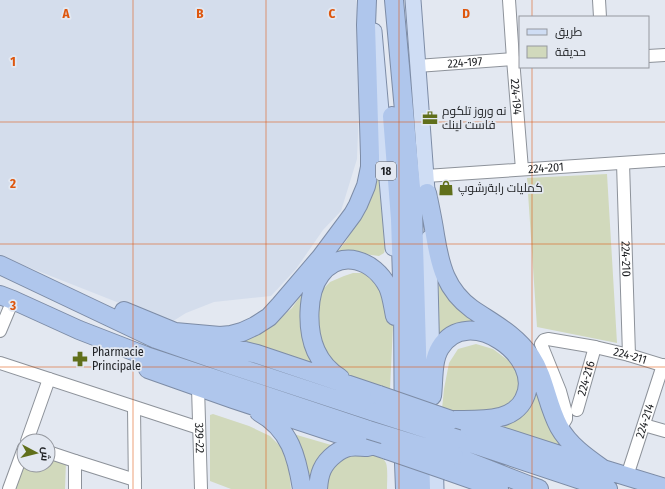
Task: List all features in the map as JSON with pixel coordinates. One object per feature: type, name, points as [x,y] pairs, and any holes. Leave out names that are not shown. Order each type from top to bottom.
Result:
[{"type":"highway","points":[[175,332],[220,336],[232,335],[242,332],[262,322],[275,311],[321,257],[353,214],[362,196],[370,167],[366,25],[367,0]]},
{"type":"highway","points":[[382,0],[400,219],[404,369]]},
{"type":"highway","points":[[394,0],[413,210],[421,489]]},
{"type":"highway","points":[[427,185],[437,250],[440,263],[450,286],[464,302],[509,333],[527,351],[542,380],[552,412],[559,428],[577,450],[603,469]]},
{"type":"highway","points":[[418,390],[404,369],[390,294],[385,282],[378,272],[364,262],[350,259],[330,265],[320,275],[313,290],[310,312],[312,338],[316,352],[325,366],[336,376],[376,403],[458,439],[608,489]]},
{"type":"highway","points":[[0,265],[156,339],[231,365],[376,403],[452,420],[665,488]]},
{"type":"highway","points":[[6,298],[80,330],[146,356],[369,430],[451,464],[499,489]]},
{"type":"highway","points":[[92,308],[106,307],[118,309],[175,332],[257,354],[354,387]]},
{"type":"highway","points":[[80,330],[94,343],[112,356],[198,387],[387,450],[451,464],[539,489]]},
{"type":"highway","points":[[396,489],[404,464],[418,390],[435,367],[438,352],[443,344],[455,334],[466,330],[485,333],[503,343],[514,352],[518,358],[525,370],[528,382],[526,396],[520,406],[510,413],[500,417],[488,420],[452,420]]},
{"type":"highway","points":[[233,399],[269,418],[281,430],[296,457],[302,489]]},
{"type":"highway","points":[[318,489],[320,474],[325,464],[340,451],[348,447],[387,450]]},
{"type":"highway","points":[[404,464],[405,489]]},
{"type":"main road","name":"18","points":[[371,0],[388,200],[404,342]]},
{"type":"main road","points":[[413,0],[427,185],[430,259],[418,390],[436,489]]},
{"type":"street","name":"224-194","points":[[509,0],[522,169]]},
{"type":"street","points":[[598,0],[600,16]]},
{"type":"street","points":[[649,56],[665,55]]},
{"type":"street","name":"224-197","points":[[417,66],[515,63]]},
{"type":"street","name":"224-201","points":[[427,185],[522,169],[665,160]]},
{"type":"street","name":"224-210","points":[[623,163],[629,355]]},
{"type":"street","points":[[0,330],[6,298]]},
{"type":"street","name":"224-211","points":[[559,428],[566,419],[566,413],[560,391],[541,344],[544,340],[548,339],[629,355],[664,365]]},
{"type":"street","name":"224-216","points":[[577,410],[595,348]]},
{"type":"street","points":[[0,363],[199,428]]},
{"type":"street","name":"224-214","points":[[628,476],[664,365]]},
{"type":"street","points":[[30,433],[50,379]]},
{"type":"street","name":"329-22","points":[[198,387],[201,489]]},
{"type":"street","points":[[56,455],[135,484],[134,408]]},
{"type":"street","points":[[644,425],[665,431]]},
{"type":"street","points":[[75,461],[75,489]]},
{"type":"street","points":[[9,489],[16,470]]},
{"type":"shaded area","points":[[0,0],[356,0],[361,55],[357,159],[341,211],[323,230],[296,269],[271,296],[214,302],[186,313],[170,323],[0,256]]},
{"type":"green space","points":[[380,163],[386,245],[384,253],[379,256],[356,253],[330,262],[346,241],[370,201]]},
{"type":"green space","points":[[607,174],[617,343],[537,327],[527,178]]},
{"type":"green space","points":[[353,273],[365,273],[375,281],[385,298],[393,325],[390,390],[356,380],[329,364],[313,320],[321,291],[330,282]]},
{"type":"green space","points":[[439,278],[483,322],[436,343]]},
{"type":"green space","points":[[309,284],[314,367],[239,342],[267,330],[292,308]]},
{"type":"green space","points":[[476,344],[493,349],[509,361],[520,378],[520,392],[505,409],[465,416],[442,409],[449,363],[458,349]]},
{"type":"green space","points":[[535,384],[550,423],[564,451],[501,428],[521,417],[529,410],[534,400]]},
{"type":"green space","points":[[213,414],[249,426],[270,436],[280,446],[288,460],[291,489],[231,489],[210,481],[210,415]]},
{"type":"green space","points":[[290,433],[338,447],[311,489]]},
{"type":"green space","points":[[349,455],[370,455],[384,459],[387,468],[387,489],[325,489],[329,474],[337,461]]},
{"type":"green space","points":[[56,459],[66,461],[65,489],[12,489],[20,473],[56,473]]},
{"type":"place","name":"نه وروز تلكوم فاست لينك","points":[[430,118]]},
{"type":"place","name":"کملیات رابةرشوپ","points":[[446,188]]},
{"type":"place","name":"Pharmacie Principale","points":[[80,359]]}]
